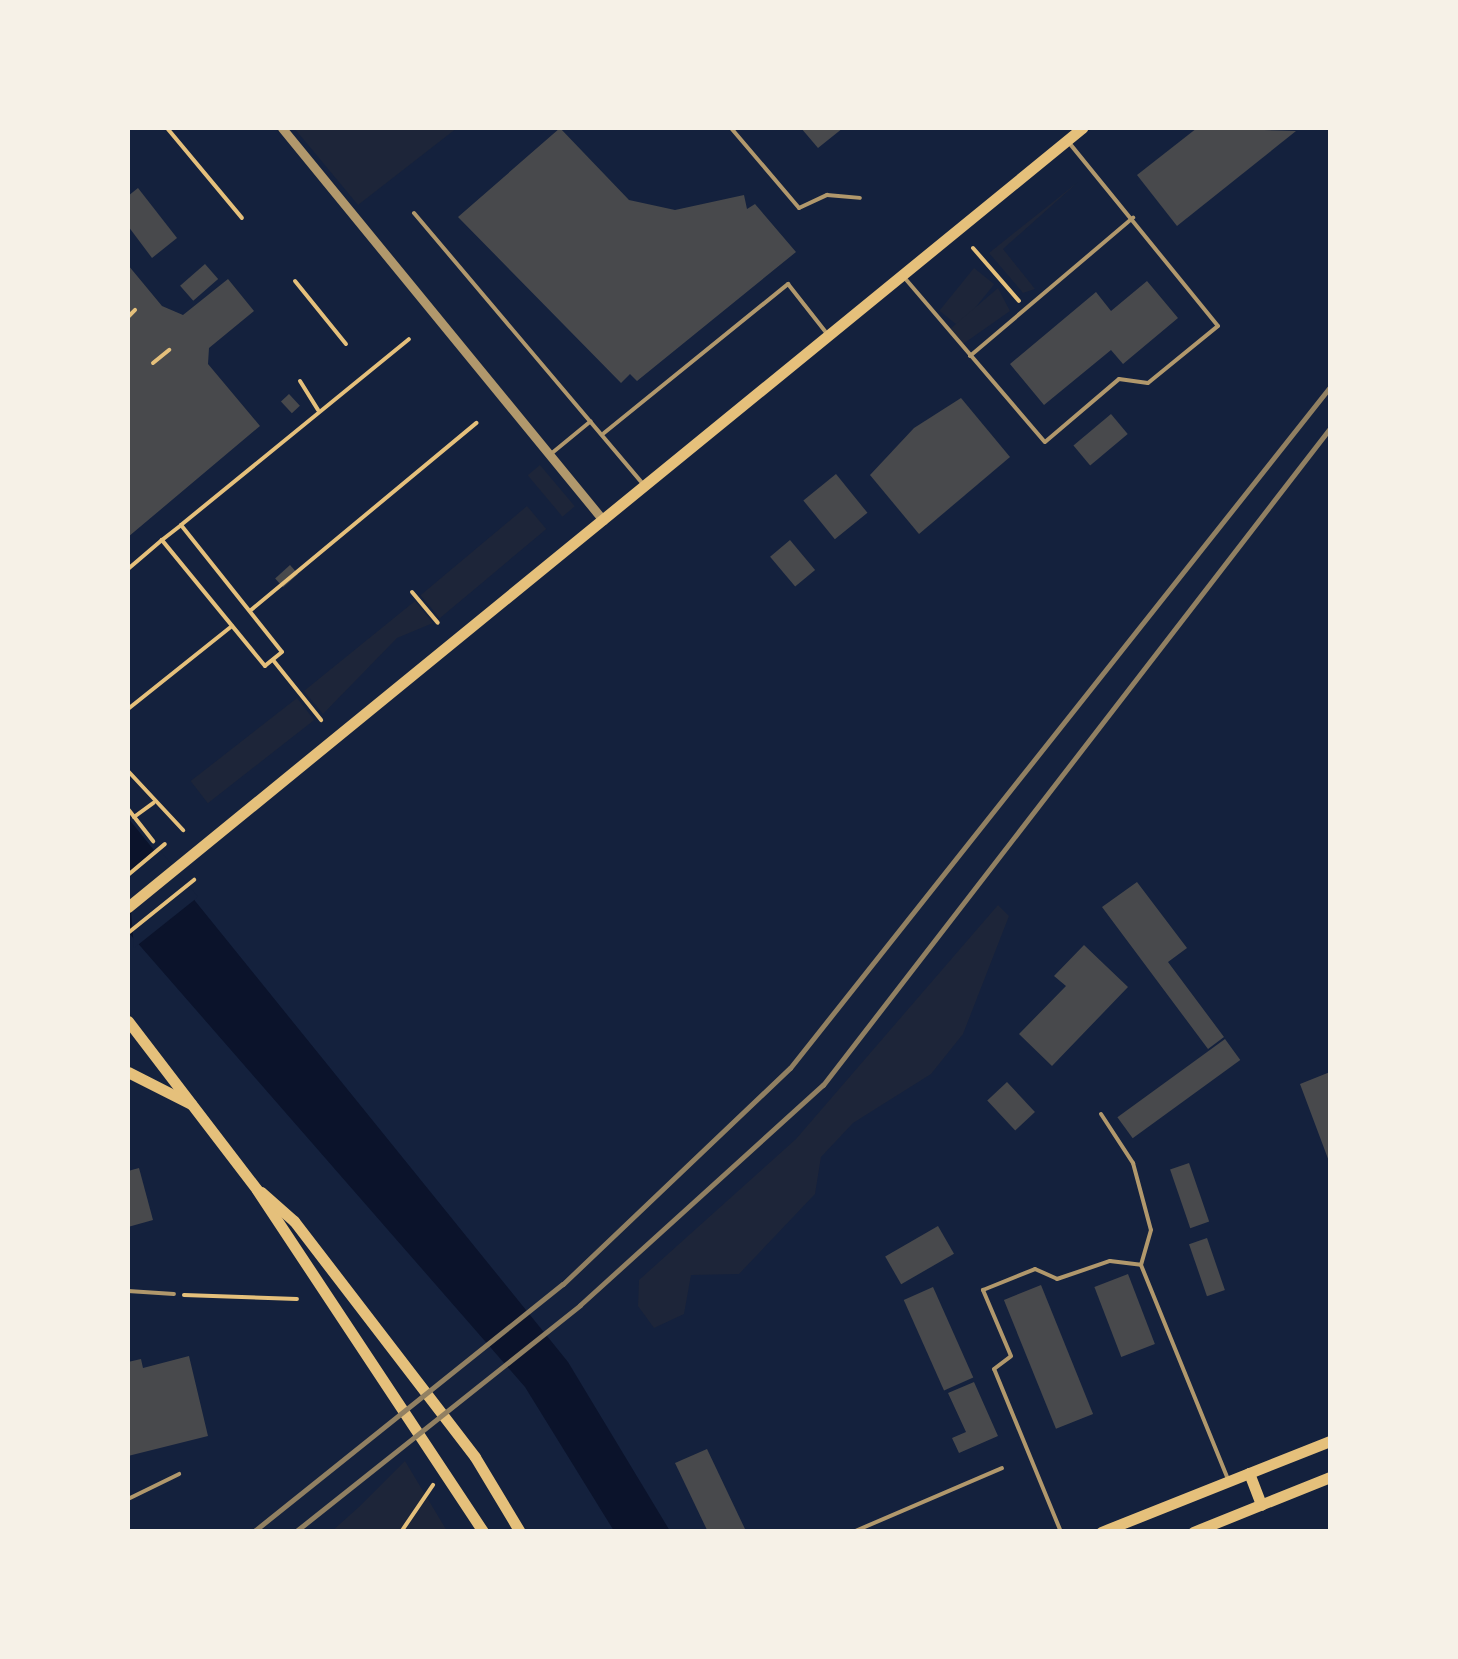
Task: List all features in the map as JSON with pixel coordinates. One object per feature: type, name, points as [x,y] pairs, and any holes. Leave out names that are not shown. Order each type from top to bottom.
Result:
[{"type":"main road","points":[[128,907],[1082,128]]},
{"type":"main road","points":[[128,1021],[257,1190],[483,1532]]},
{"type":"main road","points":[[128,1072],[194,1106]]},
{"type":"main road","points":[[257,1190],[294,1221],[475,1457],[520,1532]]},
{"type":"main road","points":[[1102,1532],[1330,1441]]},
{"type":"main road","points":[[1249,1474],[1261,1504]]},
{"type":"main road","points":[[1193,1532],[1330,1477]]},
{"type":"street","points":[[282,128],[603,520]]},
{"type":"lane","points":[[732,128],[799,208],[827,195],[860,198]]},
{"type":"lane","points":[[901,274],[1045,442],[1119,379],[1148,383],[1218,326],[1066,140]]},
{"type":"lane","points":[[414,213],[644,486]]},
{"type":"lane","points":[[970,356],[1133,218]]},
{"type":"lane","points":[[602,434],[788,284],[828,334]]},
{"type":"lane","points":[[550,455],[591,421]]},
{"type":"lane","points":[[1101,1114],[1138,1180],[1151,1230],[1142,1265],[1229,1481]]},
{"type":"lane","points":[[1060,1532],[994,1369],[1011,1356],[983,1290],[1035,1270],[1058,1279],[1110,1260],[1142,1265]]},
{"type":"lane","points":[[128,1291],[174,1294]]},
{"type":"lane","points":[[852,1532],[1002,1468]]},
{"type":"lane","points":[[128,1499],[179,1474]]},
{"type":"path","points":[[167,128],[242,218]]},
{"type":"path","points":[[974,248],[1026,309]]},
{"type":"path","points":[[295,281],[346,344]]},
{"type":"path","points":[[128,316],[135,310]]},
{"type":"path","points":[[128,569],[409,340]]},
{"type":"path","points":[[153,363],[169,350]]},
{"type":"path","points":[[300,381],[319,411]]},
{"type":"path","points":[[249,611],[476,424]]},
{"type":"path","points":[[162,540],[264,666],[273,660],[282,652],[181,525]]},
{"type":"path","points":[[412,592],[438,623]]},
{"type":"path","points":[[128,709],[232,626]]},
{"type":"path","points":[[273,660],[321,720]]},
{"type":"path","points":[[128,771],[152,803],[183,830]]},
{"type":"path","points":[[134,817],[152,803]]},
{"type":"path","points":[[128,809],[153,840]]},
{"type":"path","points":[[128,875],[165,844]]},
{"type":"path","points":[[128,934],[194,880]]},
{"type":"path","points":[[174,1294],[297,1299]]},
{"type":"path","points":[[401,1532],[434,1485]]},
{"type":"shaded area","points":[[294,128],[457,128],[358,205]]},
{"type":"shaded area","points":[[1078,182],[1003,249],[1035,289],[1023,293],[989,253]]},
{"type":"shaded area","points":[[974,268],[994,284],[960,327],[939,311]]},
{"type":"shaded area","points":[[998,288],[1010,311],[963,344],[950,329]]},
{"type":"shaded area","points":[[540,465],[575,506],[562,517],[528,475]]},
{"type":"shaded area","points":[[527,506],[546,529],[440,618],[421,595]]},
{"type":"shaded area","points":[[415,601],[433,623],[397,638],[323,714],[304,691]]},
{"type":"shaded area","points":[[297,698],[314,720],[208,803],[191,781]]},
{"type":"shaded area","points":[[128,818],[568,1362],[670,1531],[614,1531],[525,1387],[128,932]]},
{"type":"shaded area","points":[[998,905],[1009,916],[963,1034],[931,1074],[853,1123],[821,1157],[815,1194],[739,1274],[691,1275],[684,1314],[654,1328],[638,1306],[639,1280],[796,1139]]},
{"type":"shaded area","points":[[405,1461],[447,1531],[331,1532],[360,1506]]},
{"type":"pier","points":[[159,849],[198,897],[134,948],[128,875]]},
{"type":"building","points":[[560,128],[629,200],[675,210],[744,195],[747,209],[755,204],[796,252],[637,381],[630,374],[621,383],[458,217]]},
{"type":"building","points":[[801,128],[843,128],[818,148]]},
{"type":"building","points":[[1197,128],[1296,131],[1177,226],[1137,175]]},
{"type":"building","points":[[138,188],[177,238],[152,258],[128,226],[128,196]]},
{"type":"building","points":[[205,264],[218,279],[193,301],[180,286]]},
{"type":"building","points":[[128,265],[162,306],[183,315],[228,279],[254,311],[209,348],[208,364],[260,426],[128,537]]},
{"type":"building","points":[[1147,281],[1178,318],[1123,364],[1111,350],[1044,405],[1010,364],[1096,292],[1111,311]]},
{"type":"building","points":[[289,394],[300,406],[292,413],[281,402]]},
{"type":"building","points":[[961,398],[1010,457],[919,534],[870,475],[914,428]]},
{"type":"building","points":[[1111,414],[1128,434],[1090,465],[1073,445]]},
{"type":"building","points":[[836,474],[867,513],[835,539],[803,500]]},
{"type":"building","points":[[790,540],[815,570],[795,587],[770,557]]},
{"type":"building","points":[[290,565],[298,574],[283,587],[275,578]]},
{"type":"building","points":[[1137,882],[1187,948],[1168,962],[1224,1037],[1208,1049],[1102,907]]},
{"type":"building","points":[[1084,945],[1128,987],[1052,1066],[1019,1034],[1066,986],[1054,976]]},
{"type":"building","points":[[1225,1039],[1240,1060],[1133,1138],[1117,1117]]},
{"type":"building","points":[[1330,1072],[1330,1164],[1300,1084]]},
{"type":"building","points":[[1007,1082],[1035,1112],[1015,1130],[987,1100]]},
{"type":"building","points":[[1189,1163],[1209,1222],[1190,1228],[1170,1170]]},
{"type":"building","points":[[139,1168],[153,1220],[128,1227],[128,1171]]},
{"type":"building","points":[[938,1226],[954,1254],[901,1284],[885,1256]]},
{"type":"building","points":[[1207,1238],[1225,1290],[1207,1296],[1189,1244]]},
{"type":"building","points":[[1128,1274],[1155,1344],[1121,1357],[1094,1287]]},
{"type":"building","points":[[1041,1285],[1093,1414],[1056,1429],[1004,1300]]},
{"type":"building","points":[[933,1287],[973,1377],[944,1390],[904,1300]]},
{"type":"building","points":[[189,1356],[208,1436],[128,1456],[128,1362],[141,1359],[143,1368]]},
{"type":"building","points":[[974,1382],[998,1436],[959,1453],[952,1438],[966,1432],[948,1393]]},
{"type":"building","points":[[707,1449],[745,1529],[741,1532],[708,1532],[675,1463]]},
{"type":"railway","points":[[253,1532],[563,1284],[790,1068],[1330,387]]},
{"type":"railway","points":[[295,1532],[580,1305],[823,1085],[1330,428]]}]
